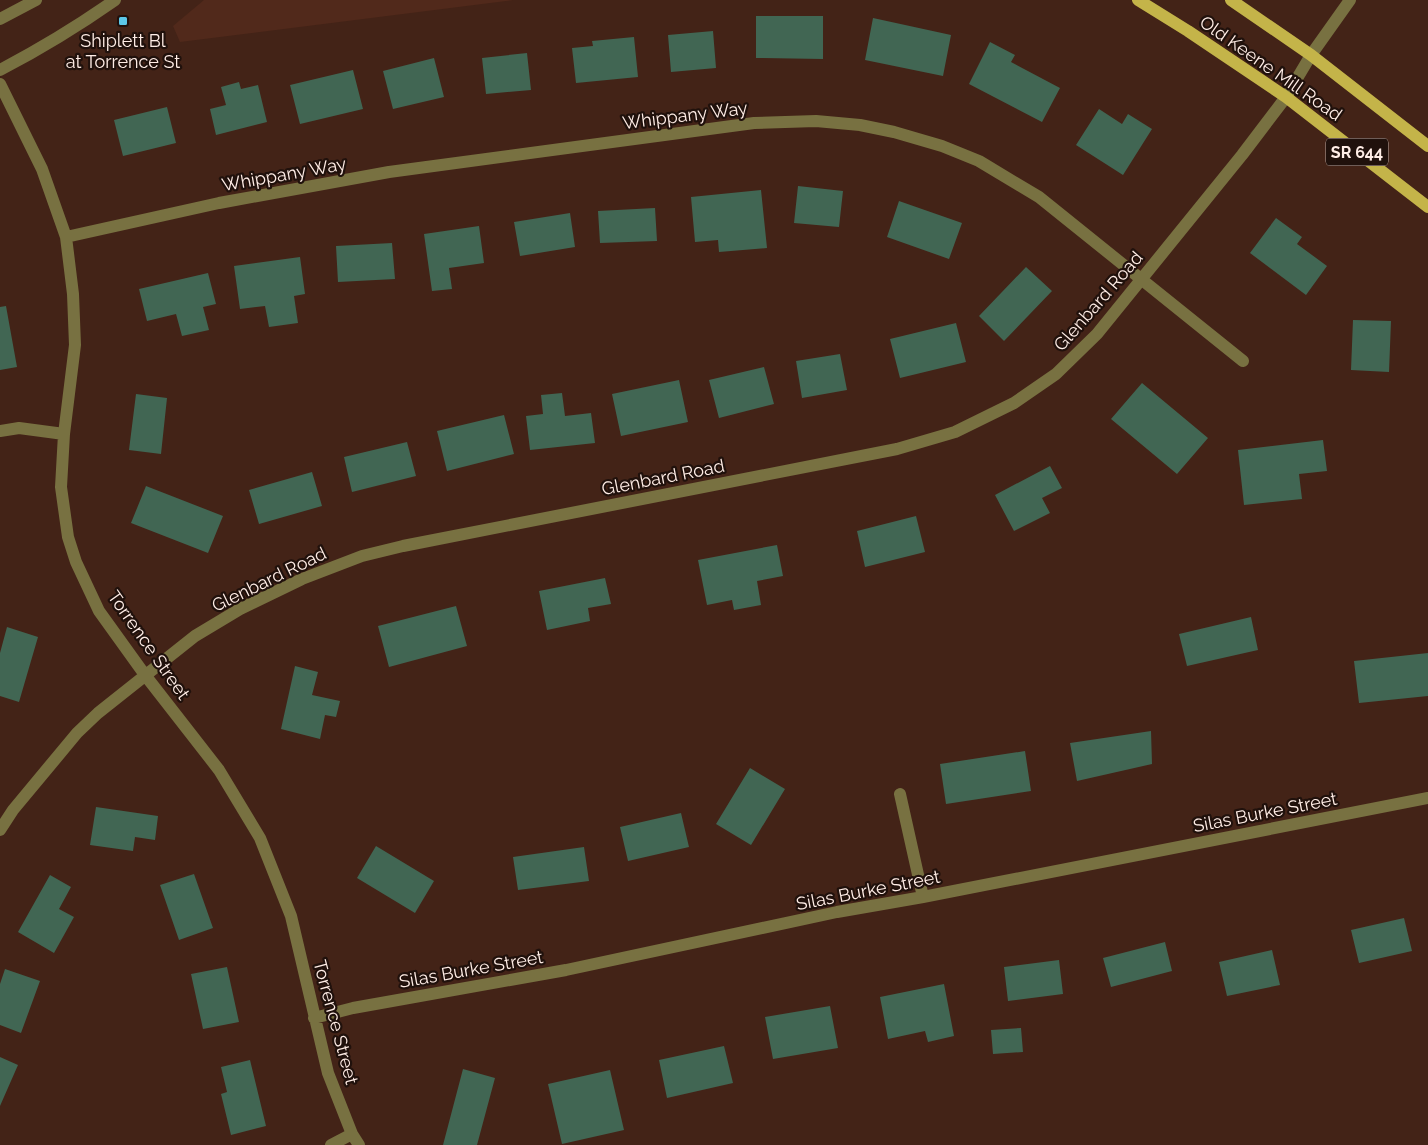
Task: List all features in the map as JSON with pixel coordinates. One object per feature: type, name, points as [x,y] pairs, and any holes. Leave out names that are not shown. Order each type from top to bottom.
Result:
[{"type":"main road","name":"Old Keene Mill Road","points":[[1138,0],[1188,30],[1286,97],[1428,207]]},
{"type":"main road","name":"Old Keene Mill Road","points":[[1231,0],[1311,55],[1428,146]]},
{"type":"street","points":[[0,19],[36,0]]},
{"type":"street","points":[[0,70],[34,52],[115,0]]},
{"type":"street","name":"Glenbard Road","points":[[0,830],[13,810],[77,733],[98,713],[195,636],[240,609],[302,579],[362,556],[403,546],[897,449],[955,432],[1014,404],[1056,374],[1097,334],[1242,155],[1286,97],[1311,55],[1350,0]]},
{"type":"street","name":"Torrence Street","points":[[0,84],[42,168],[66,237],[73,294],[75,345],[64,434],[61,487],[68,537],[76,562],[99,611],[219,770],[260,838],[290,916],[328,1073],[355,1140]]},
{"type":"street","name":"Whippany Way","points":[[66,237],[219,203],[389,172],[754,123],[816,121],[860,125],[894,132],[942,146],[979,161],[1039,197],[1243,362]]},
{"type":"street","points":[[0,431],[20,428],[64,434]]},
{"type":"street","points":[[900,794],[923,897]]},
{"type":"street","name":"Silas Burke Street","points":[[314,1018],[353,1008],[566,970],[837,912],[923,897],[1428,798]]},
{"type":"street","points":[[332,1145],[355,1140]]},
{"type":"shaded area","points":[[204,0],[513,0],[180,42],[173,26]]},
{"type":"building","points":[[756,16],[823,16],[823,59],[756,58]]},
{"type":"building","points":[[873,18],[951,35],[943,76],[865,60]]},
{"type":"building","points":[[713,31],[716,68],[671,72],[668,35]]},
{"type":"building","points":[[634,37],[638,77],[576,83],[572,48],[593,46],[592,41]]},
{"type":"building","points":[[990,42],[1015,55],[1011,62],[1060,88],[1042,122],[969,84]]},
{"type":"building","points":[[527,53],[531,90],[486,94],[482,58]]},
{"type":"building","points":[[434,58],[444,97],[393,109],[383,71]]},
{"type":"building","points":[[353,70],[363,109],[300,124],[290,85]]},
{"type":"building","points":[[239,82],[241,89],[258,85],[267,122],[216,135],[210,109],[226,105],[221,87]]},
{"type":"building","points":[[167,107],[176,143],[123,156],[114,120]]},
{"type":"building","points":[[1099,109],[1122,124],[1128,114],[1152,129],[1123,175],[1076,145]]},
{"type":"building","points":[[798,186],[843,191],[839,227],[794,223]]},
{"type":"building","points":[[761,190],[767,248],[719,252],[718,240],[695,242],[691,197]]},
{"type":"building","points":[[899,201],[962,223],[949,259],[887,237]]},
{"type":"building","points":[[655,208],[657,241],[600,243],[598,211]]},
{"type":"building","points":[[570,213],[575,247],[520,256],[514,222]]},
{"type":"building","points":[[1276,218],[1302,237],[1297,244],[1327,266],[1306,295],[1250,253]]},
{"type":"building","points":[[479,226],[484,263],[449,268],[452,289],[432,291],[424,234]]},
{"type":"building","points":[[392,243],[395,279],[338,282],[336,246]]},
{"type":"building","points":[[300,257],[305,294],[294,296],[298,323],[269,327],[265,306],[240,309],[234,266]]},
{"type":"building","points":[[1026,267],[1052,291],[1004,341],[979,316]]},
{"type":"building","points":[[208,273],[216,304],[203,307],[209,330],[182,336],[176,314],[147,321],[139,289]]},
{"type":"building","points":[[6,306],[17,367],[0,370],[0,307]]},
{"type":"building","points":[[1353,320],[1391,321],[1389,372],[1351,370]]},
{"type":"building","points":[[956,323],[966,362],[900,378],[890,339]]},
{"type":"building","points":[[840,354],[847,390],[802,398],[796,361]]},
{"type":"building","points":[[764,367],[774,404],[719,418],[709,380]]},
{"type":"building","points":[[679,380],[688,422],[621,436],[612,394]]},
{"type":"building","points":[[1142,383],[1208,438],[1177,474],[1111,419]]},
{"type":"building","points":[[562,393],[565,416],[591,413],[595,443],[530,450],[526,416],[543,414],[541,395]]},
{"type":"building","points":[[136,394],[167,398],[161,454],[129,450]]},
{"type":"building","points":[[504,415],[514,454],[447,471],[437,431]]},
{"type":"building","points":[[1323,440],[1327,471],[1299,474],[1302,499],[1244,505],[1238,450]]},
{"type":"building","points":[[407,442],[416,476],[352,492],[344,457]]},
{"type":"building","points":[[1050,466],[1062,488],[1042,498],[1050,513],[1014,531],[995,495]]},
{"type":"building","points":[[312,472],[322,506],[259,524],[249,490]]},
{"type":"building","points":[[146,486],[223,516],[208,553],[131,523]]},
{"type":"building","points":[[916,516],[925,552],[865,567],[857,531]]},
{"type":"building","points":[[777,545],[783,576],[757,581],[761,605],[734,610],[732,600],[707,605],[698,560]]},
{"type":"building","points":[[605,578],[611,604],[588,608],[590,621],[547,630],[539,591]]},
{"type":"building","points":[[456,606],[467,646],[389,667],[378,626]]},
{"type":"building","points":[[1251,617],[1258,650],[1187,666],[1179,634]]},
{"type":"building","points":[[7,627],[38,637],[19,702],[0,696],[0,653]]},
{"type":"building","points":[[1428,653],[1428,696],[1359,703],[1354,661]]},
{"type":"building","points":[[295,666],[318,672],[312,695],[340,701],[336,717],[325,715],[320,739],[281,729]]},
{"type":"building","points":[[1151,731],[1152,764],[1077,781],[1070,743]]},
{"type":"building","points":[[1025,751],[1031,791],[946,804],[940,764]]},
{"type":"building","points":[[750,768],[785,789],[751,845],[716,824]]},
{"type":"building","points":[[96,807],[158,816],[155,840],[135,837],[133,851],[90,845]]},
{"type":"building","points":[[681,813],[689,847],[628,861],[620,827]]},
{"type":"building","points":[[376,846],[434,881],[415,913],[357,878]]},
{"type":"building","points":[[584,847],[589,881],[518,890],[513,857]]},
{"type":"building","points":[[194,874],[213,928],[179,940],[160,885]]},
{"type":"building","points":[[50,875],[71,887],[59,909],[74,917],[54,953],[18,932]]},
{"type":"building","points":[[1404,918],[1412,951],[1359,963],[1351,930]]},
{"type":"building","points":[[1165,942],[1172,971],[1111,987],[1103,958]]},
{"type":"building","points":[[1272,950],[1280,985],[1227,996],[1219,962]]},
{"type":"building","points":[[1059,960],[1063,994],[1008,1001],[1004,967]]},
{"type":"building","points":[[227,967],[239,1022],[203,1029],[191,974]]},
{"type":"building","points":[[5,969],[40,981],[21,1033],[0,1025],[0,984]]},
{"type":"building","points":[[944,984],[954,1036],[928,1042],[925,1031],[888,1039],[880,997]]},
{"type":"building","points":[[830,1006],[838,1048],[773,1059],[765,1017]]},
{"type":"building","points":[[1021,1028],[1023,1052],[993,1054],[991,1030]]},
{"type":"building","points":[[724,1046],[733,1083],[667,1098],[659,1060]]},
{"type":"building","points":[[0,1057],[18,1065],[0,1106]]},
{"type":"building","points":[[250,1060],[266,1126],[231,1135],[221,1094],[227,1092],[221,1067]]},
{"type":"building","points":[[463,1069],[495,1078],[477,1145],[443,1145]]},
{"type":"building","points":[[610,1070],[624,1130],[562,1144],[548,1084]]},
{"type":"place","name":"Shiplett Bl at Torrence St","points":[[123,21]]}]
